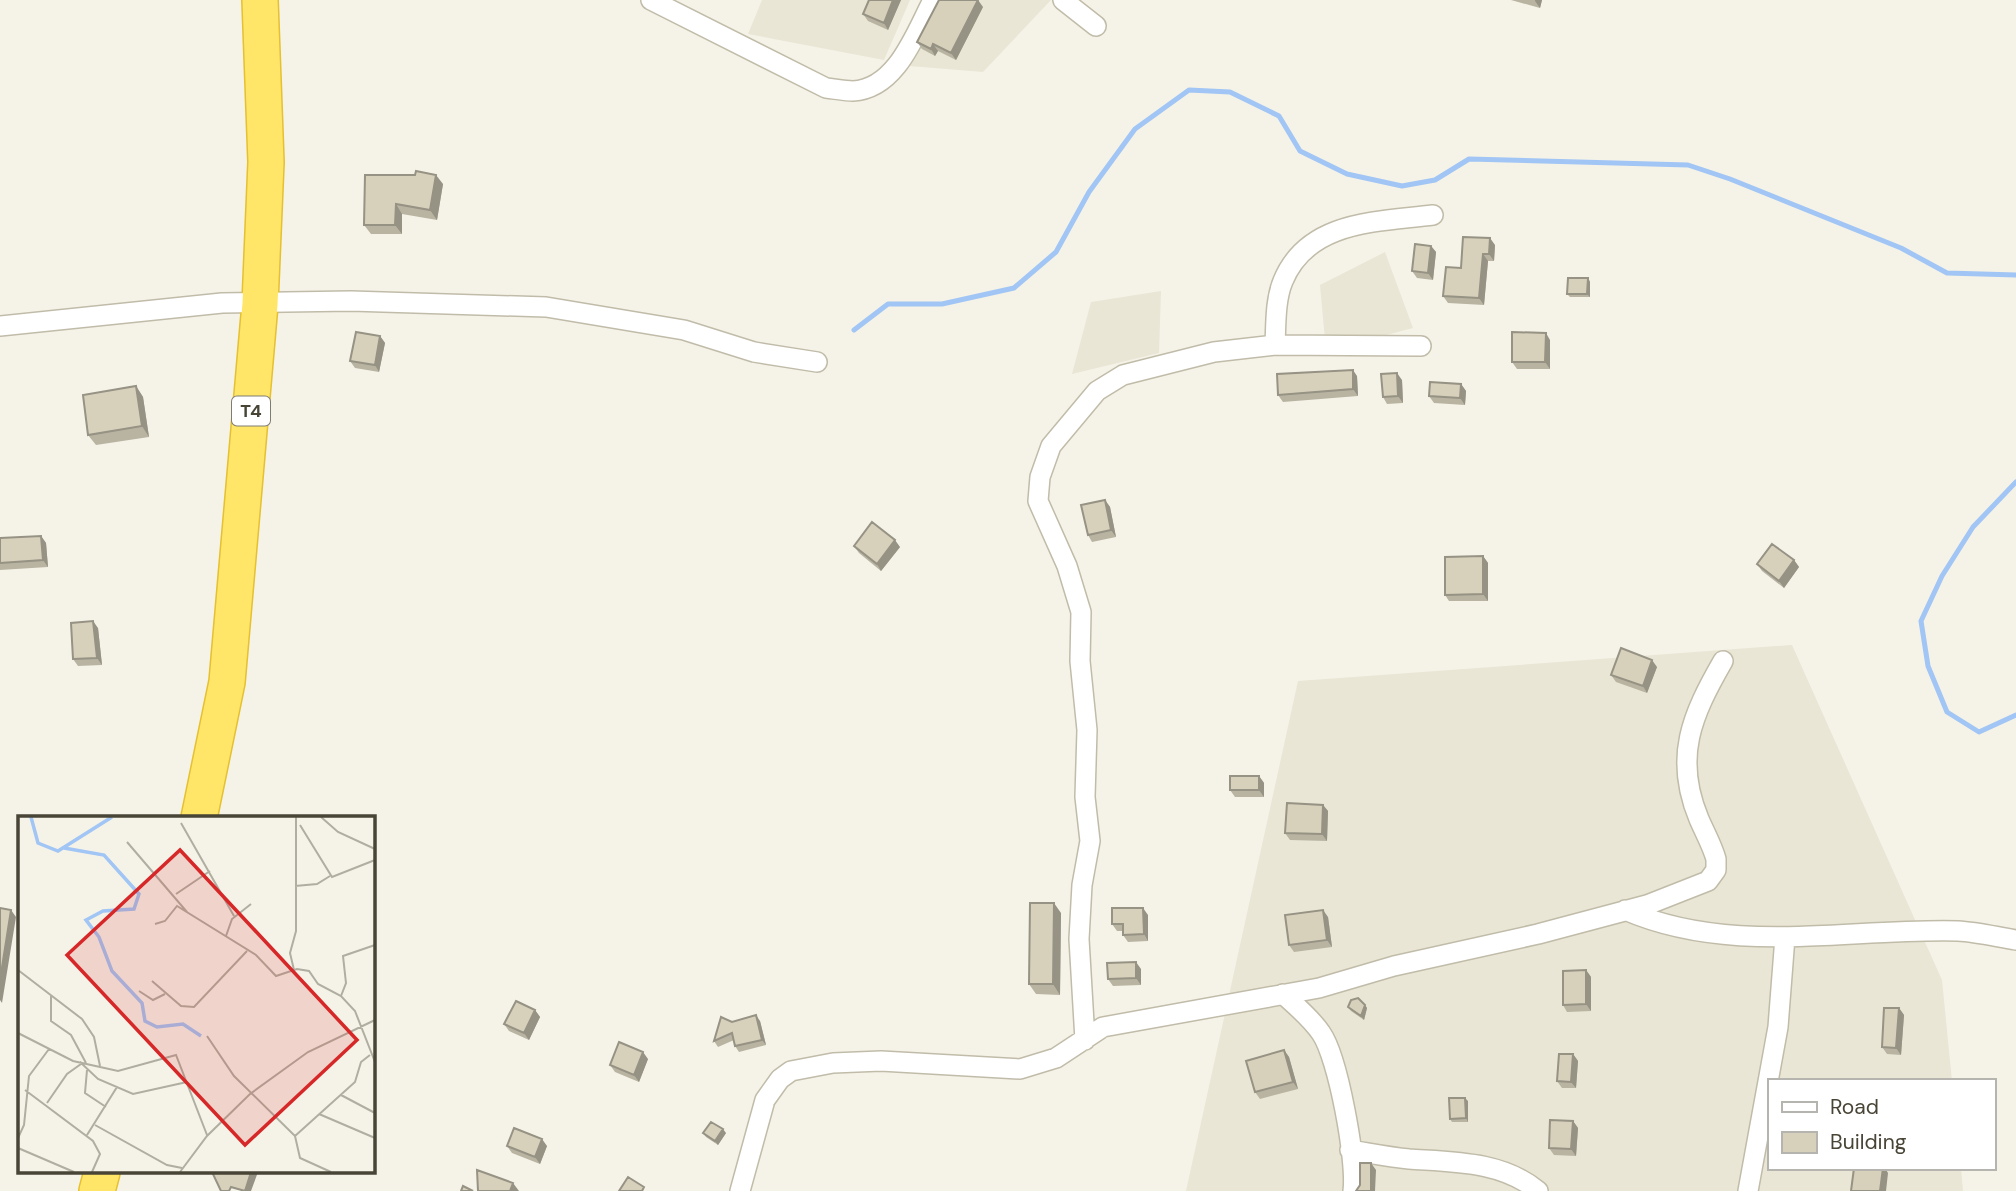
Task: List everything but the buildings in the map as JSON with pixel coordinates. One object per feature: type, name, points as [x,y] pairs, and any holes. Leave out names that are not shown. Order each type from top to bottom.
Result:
[{"type":"highway","name":"T4","points":[[200,816],[227,682],[260,304],[266,162],[260,0]]},
{"type":"highway","points":[[97,1191],[101,1174]]},
{"type":"street","points":[[660,2],[826,88],[853,91],[869,88],[888,75],[906,52],[933,0]]},
{"type":"street","points":[[1063,0],[1096,26]]},
{"type":"street","points":[[1275,345],[1283,280],[1308,246],[1327,234],[1350,225],[1433,215]]},
{"type":"street","points":[[0,326],[177,306],[351,301],[546,307],[684,330],[754,352],[817,362]]},
{"type":"street","points":[[1085,1040],[1079,939],[1082,885],[1090,841],[1085,797],[1087,730],[1080,661],[1081,612],[1067,566],[1038,501],[1040,477],[1051,446],[1074,414],[1097,391],[1123,375],[1214,352],[1275,345],[1421,346]]},
{"type":"street","points":[[740,1191],[765,1100],[780,1079],[790,1071],[805,1066],[881,1061],[1020,1069],[1044,1064],[1103,1027],[1135,1019],[1283,995],[1538,934],[1687,891],[1708,881],[1716,870],[1712,845],[1699,818],[1691,791],[1688,735],[1703,696],[1723,661]]},
{"type":"street","points":[[1625,910],[1651,921],[1711,934],[1785,936],[1962,931],[2016,940]]},
{"type":"street","points":[[1768,1079],[1781,1007],[1785,936]]},
{"type":"street","points":[[1283,995],[1322,1034],[1335,1071],[1350,1150],[1353,1191]]},
{"type":"street","points":[[1748,1191],[1768,1079]]},
{"type":"street","points":[[1350,1150],[1457,1161],[1497,1169],[1528,1182],[1538,1191]]},
{"type":"shaded area","points":[[762,0],[910,0],[884,60],[748,34]]},
{"type":"shaded area","points":[[943,0],[1051,0],[983,72],[909,66]]},
{"type":"shaded area","points":[[1385,252],[1413,328],[1326,351],[1320,285]]},
{"type":"shaded area","points":[[1161,291],[1159,353],[1072,374],[1091,302]]},
{"type":"shaded area","points":[[1792,645],[1942,980],[1952,1079],[1768,1079],[1768,1170],[1961,1170],[1963,1191],[1186,1191],[1298,681]]},
{"type":"waterway","points":[[854,330],[888,304],[942,304],[1014,288],[1056,252],[1089,192],[1135,129],[1189,90],[1230,92],[1279,116],[1300,151],[1347,174],[1402,186],[1435,180],[1469,159],[1688,165],[1730,179],[1901,248],[1947,273],[2016,275]]},
{"type":"waterway","points":[[2016,482],[1973,527],[1942,576],[1921,621],[1928,666],[1947,712],[1979,732],[2016,715]]}]
